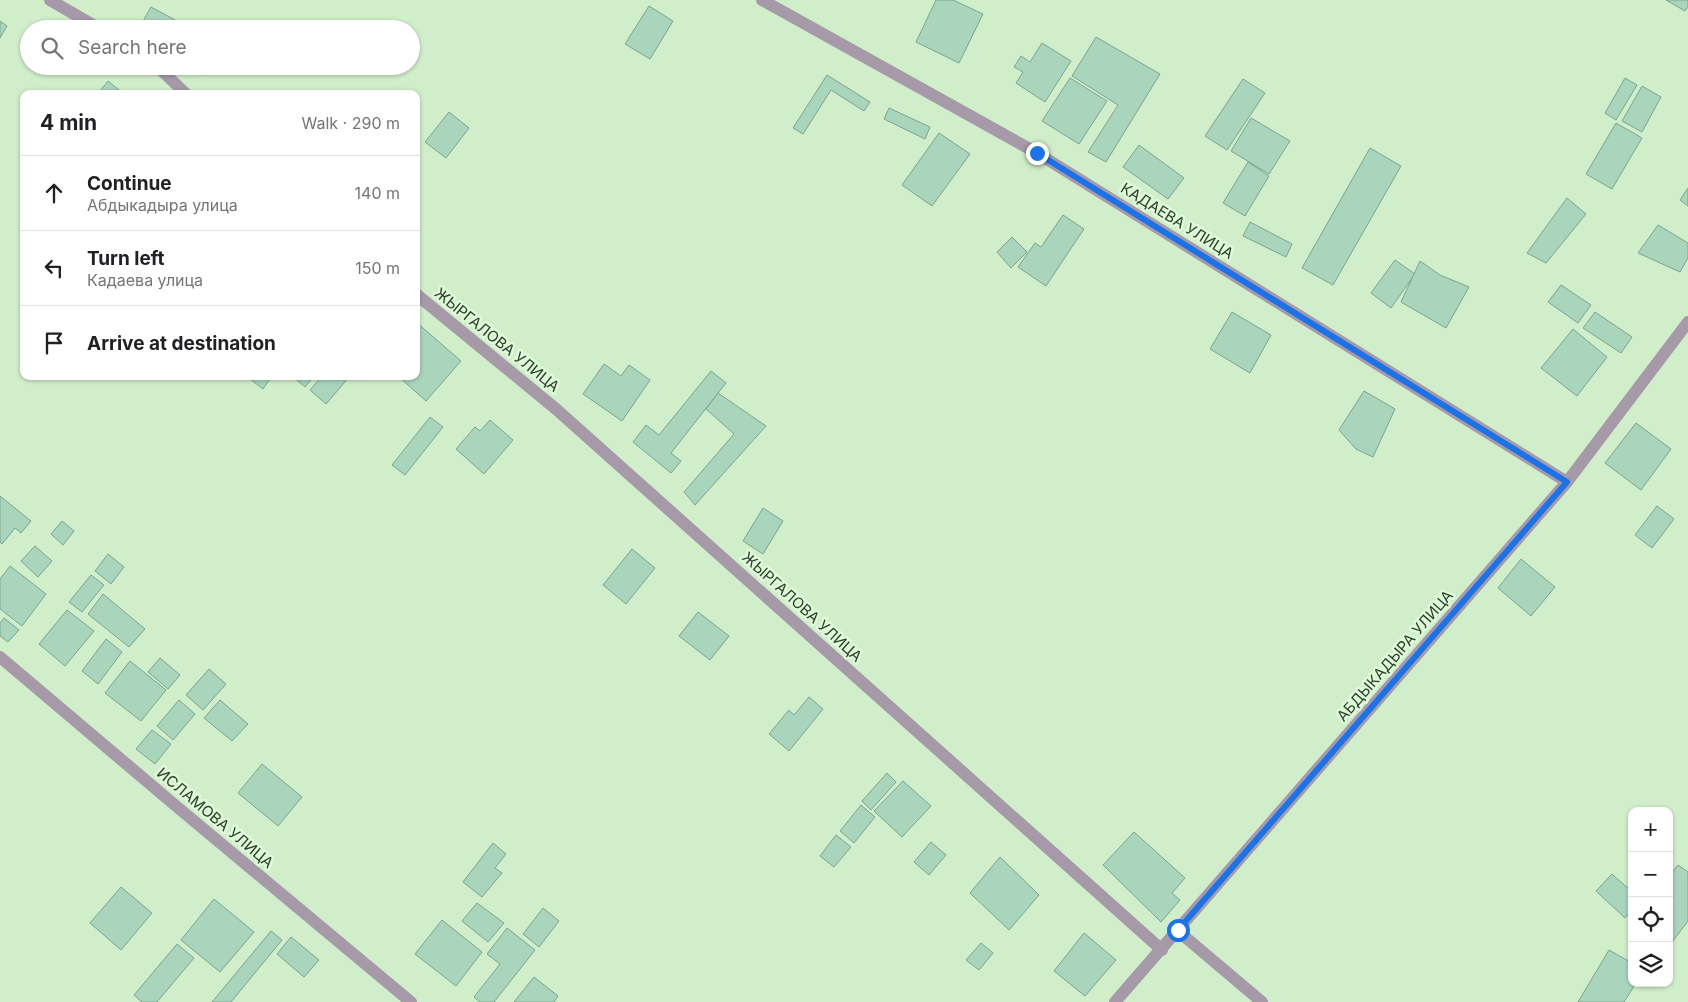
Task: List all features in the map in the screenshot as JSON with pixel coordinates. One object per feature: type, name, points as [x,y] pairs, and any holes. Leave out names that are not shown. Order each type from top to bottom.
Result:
[{"type":"street","points":[[50,0],[84,20]]},
{"type":"street","name":"КАДАЕВА УЛИЦА","points":[[762,0],[1037,153],[1567,482]]},
{"type":"street","points":[[166,75],[182,90]]},
{"type":"street","name":"ЖЫРГАЛОВА УЛИЦА","points":[[420,297],[556,409],[1162,950]]},
{"type":"street","name":"АБДЫКАДЫРА УЛИЦА","points":[[1115,1002],[1567,482],[1688,322]]},
{"type":"street","name":"ИСЛАМОВА УЛИЦА","points":[[0,657],[411,1002]]},
{"type":"street","points":[[1178,930],[1262,1002]]},
{"type":"building","points":[[936,0],[953,0],[983,14],[959,63],[916,42]]},
{"type":"building","points":[[1666,0],[1688,0],[1688,7],[1685,11]]},
{"type":"building","points":[[649,6],[673,21],[650,59],[625,44]]},
{"type":"building","points":[[151,7],[175,20],[144,20]]},
{"type":"building","points":[[0,21],[7,26],[0,38]]},
{"type":"building","points":[[1096,37],[1160,74],[1106,162],[1088,152],[1118,105],[1072,76]]},
{"type":"building","points":[[1042,43],[1071,61],[1045,102],[1016,83],[1023,72],[1014,67],[1021,56],[1030,62]]},
{"type":"building","points":[[827,75],[870,102],[864,111],[831,90],[803,134],[793,128]]},
{"type":"building","points":[[1070,78],[1107,101],[1079,144],[1042,121]]},
{"type":"building","points":[[1625,78],[1637,85],[1616,120],[1605,113]]},
{"type":"building","points":[[1243,79],[1265,93],[1227,150],[1205,136]]},
{"type":"building","points":[[108,81],[119,90],[101,90]]},
{"type":"building","points":[[1642,86],[1661,97],[1642,132],[1622,121]]},
{"type":"building","points":[[889,108],[930,127],[925,139],[884,119]]},
{"type":"building","points":[[449,112],[469,128],[446,158],[425,142]]},
{"type":"building","points":[[1251,118],[1290,141],[1269,174],[1231,151]]},
{"type":"building","points":[[1616,123],[1642,138],[1612,189],[1586,174]]},
{"type":"building","points":[[939,133],[970,154],[932,206],[902,185]]},
{"type":"building","points":[[1139,145],[1184,178],[1168,199],[1123,167]]},
{"type":"building","points":[[1370,148],[1401,166],[1333,285],[1302,268]]},
{"type":"building","points":[[1248,162],[1269,176],[1245,216],[1223,203]]},
{"type":"building","points":[[1688,188],[1688,206],[1680,200]]},
{"type":"building","points":[[1567,198],[1586,214],[1546,263],[1527,253]]},
{"type":"building","points":[[1063,215],[1084,229],[1046,286],[1018,267],[1035,243],[1041,247]]},
{"type":"building","points":[[1250,222],[1292,244],[1286,257],[1243,236]]},
{"type":"building","points":[[1658,225],[1688,243],[1688,258],[1680,272],[1638,253]]},
{"type":"building","points":[[1012,237],[1027,252],[1011,268],[997,252]]},
{"type":"building","points":[[1395,260],[1415,274],[1391,308],[1371,293]]},
{"type":"building","points":[[1420,261],[1440,275],[1469,287],[1446,328],[1401,302]]},
{"type":"building","points":[[1561,285],[1591,305],[1578,323],[1548,302]]},
{"type":"building","points":[[1232,312],[1271,335],[1250,373],[1210,349]]},
{"type":"building","points":[[1595,312],[1632,337],[1621,353],[1583,328]]},
{"type":"building","points":[[420,325],[461,361],[426,401],[402,380],[420,380]]},
{"type":"building","points":[[1573,329],[1607,357],[1577,396],[1541,368]]},
{"type":"building","points":[[604,364],[621,376],[629,365],[650,380],[622,421],[583,394]]},
{"type":"building","points":[[711,371],[726,383],[671,453],[681,461],[671,473],[633,442],[646,425],[659,435]]},
{"type":"building","points":[[251,380],[269,380],[263,389]]},
{"type":"building","points":[[297,380],[311,380],[305,387]]},
{"type":"building","points":[[319,380],[347,380],[326,404],[310,390]]},
{"type":"building","points":[[1364,391],[1395,409],[1373,457],[1356,449],[1339,430]]},
{"type":"building","points":[[718,393],[766,426],[695,505],[684,492],[734,434],[706,409]]},
{"type":"building","points":[[430,417],[443,427],[405,475],[392,465]]},
{"type":"building","points":[[490,420],[513,440],[484,474],[456,449],[475,427],[480,431]]},
{"type":"building","points":[[1636,423],[1671,449],[1641,490],[1605,463]]},
{"type":"building","points":[[0,496],[31,521],[21,533],[15,528],[2,544],[0,542]]},
{"type":"building","points":[[1657,506],[1674,519],[1652,548],[1635,535]]},
{"type":"building","points":[[763,508],[783,521],[763,554],[743,541]]},
{"type":"building","points":[[62,521],[74,531],[63,545],[51,534]]},
{"type":"building","points":[[35,546],[52,561],[38,577],[21,561]]},
{"type":"building","points":[[632,549],[655,568],[626,604],[603,585]]},
{"type":"building","points":[[108,554],[124,567],[111,584],[95,571]]},
{"type":"building","points":[[1521,559],[1555,587],[1531,616],[1498,588]]},
{"type":"building","points":[[10,566],[46,594],[22,626],[0,609],[0,579]]},
{"type":"building","points":[[91,575],[104,585],[82,612],[69,602]]},
{"type":"building","points":[[103,594],[145,629],[129,647],[88,614]]},
{"type":"building","points":[[67,610],[94,631],[65,666],[39,644]]},
{"type":"building","points":[[698,612],[729,636],[710,660],[679,636]]},
{"type":"building","points":[[4,618],[19,630],[8,642],[0,636],[0,623]]},
{"type":"building","points":[[106,639],[122,652],[98,684],[82,671]]},
{"type":"building","points":[[160,658],[180,675],[168,689],[148,672]]},
{"type":"building","points":[[130,661],[166,690],[141,721],[105,693]]},
{"type":"building","points":[[209,669],[226,684],[203,710],[186,695]]},
{"type":"building","points":[[809,697],[823,709],[789,751],[769,734],[789,710],[794,715]]},
{"type":"building","points":[[179,700],[195,714],[173,740],[157,726]]},
{"type":"building","points":[[220,700],[248,724],[232,741],[204,718]]},
{"type":"building","points":[[152,730],[171,744],[155,764],[136,749]]},
{"type":"building","points":[[262,764],[302,797],[278,826],[238,793]]},
{"type":"building","points":[[887,773],[896,782],[871,810],[862,801]]},
{"type":"building","points":[[903,781],[931,806],[902,837],[874,811]]},
{"type":"building","points":[[861,805],[875,817],[854,843],[840,831]]},
{"type":"building","points":[[1134,832],[1185,878],[1172,893],[1180,900],[1161,922],[1103,865]]},
{"type":"building","points":[[836,835],[851,847],[834,867],[820,856]]},
{"type":"building","points":[[931,842],[946,855],[929,875],[914,862]]},
{"type":"building","points":[[493,843],[506,854],[495,868],[502,873],[482,897],[463,882]]},
{"type":"building","points":[[1000,857],[1039,895],[1009,930],[970,893]]},
{"type":"building","points":[[1678,865],[1688,872],[1688,921],[1673,941],[1673,897],[1673,871]]},
{"type":"building","points":[[1612,874],[1628,888],[1628,915],[1625,918],[1596,891]]},
{"type":"building","points":[[121,887],[152,913],[121,950],[90,923]]},
{"type":"building","points":[[214,899],[254,932],[220,972],[181,940]]},
{"type":"building","points":[[477,903],[504,923],[488,942],[462,921]]},
{"type":"building","points":[[543,908],[559,921],[539,947],[523,934]]},
{"type":"building","points":[[442,920],[482,952],[456,986],[415,954]]},
{"type":"building","points":[[507,928],[535,950],[494,1002],[480,1002],[474,997],[500,964],[487,954]]},
{"type":"building","points":[[271,931],[282,940],[231,1002],[212,1002]]},
{"type":"building","points":[[1084,933],[1116,960],[1085,996],[1054,971]]},
{"type":"building","points":[[291,937],[319,960],[304,977],[277,954]]},
{"type":"building","points":[[981,943],[993,953],[979,970],[966,960]]},
{"type":"building","points":[[177,944],[194,958],[157,1002],[142,1002],[134,995]]},
{"type":"building","points":[[1609,950],[1628,961],[1628,987],[1633,987],[1624,1002],[1578,1002]]},
{"type":"building","points":[[534,977],[558,996],[554,1002],[514,1002]]},
{"type":"route","points":[[1037,153],[1567,482],[1178,930]]}]
